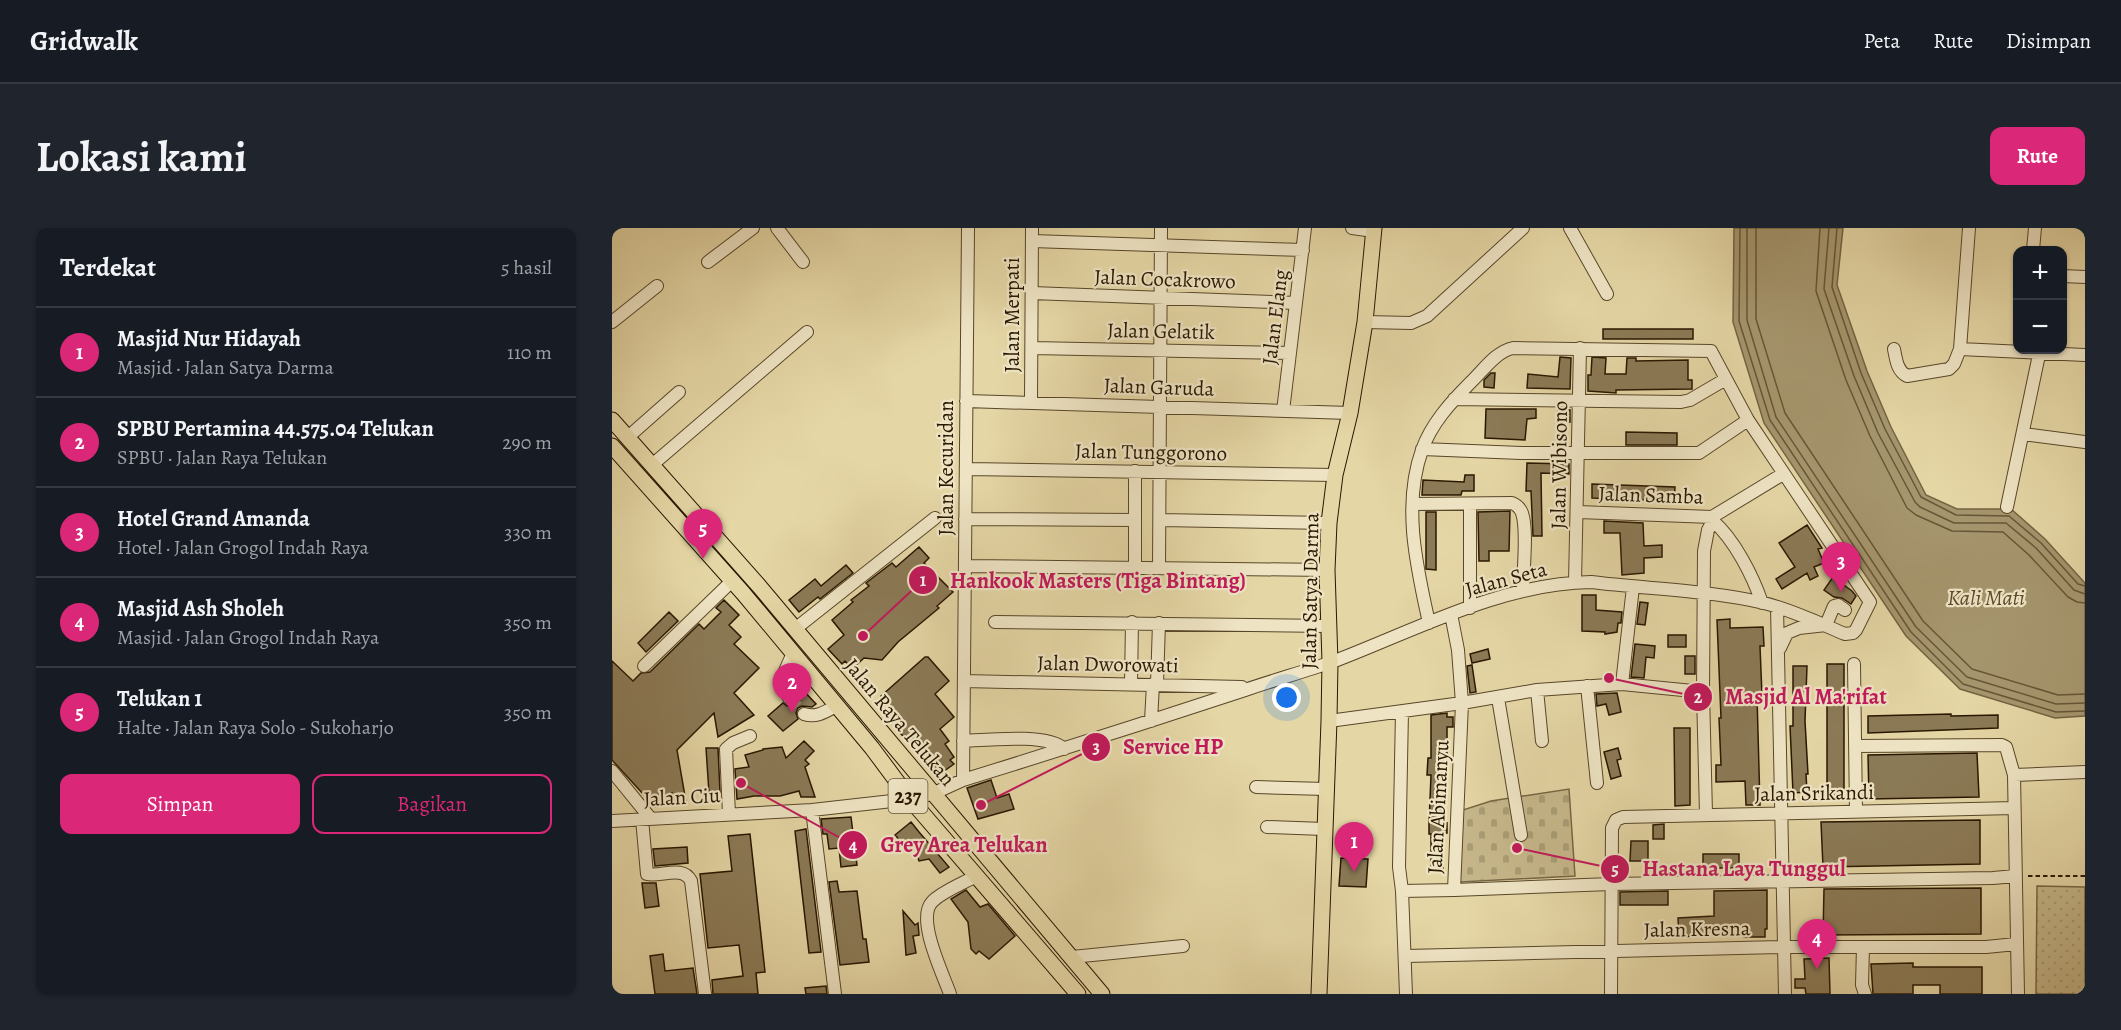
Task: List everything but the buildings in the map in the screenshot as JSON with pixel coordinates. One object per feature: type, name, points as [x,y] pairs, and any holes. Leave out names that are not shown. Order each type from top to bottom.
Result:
[{"type":"main road","name":"Jalan Satya Darma","points":[[1319,994],[1329,721],[1327,570],[1329,523],[1335,475],[1350,413],[1365,322],[1374,230]]},
{"type":"main road","name":"237","points":[[612,420],[700,518]]},
{"type":"main road","name":"237","points":[[612,446],[732,581]]},
{"type":"main road","points":[[686,530],[700,518]]},
{"type":"main road","name":"Jalan Raya Telukan","points":[[700,518],[1102,994]]},
{"type":"main road","name":"Jalan Raya Telukan","points":[[732,581],[910,799],[1078,994]]},
{"type":"street","points":[[708,262],[753,228]]},
{"type":"street","points":[[777,228],[803,262]]},
{"type":"street","name":"Jalan Kecuridan","points":[[963,780],[968,228]]},
{"type":"street","name":"Jalan Merpati","points":[[1031,403],[1032,228]]},
{"type":"street","points":[[1159,568],[1161,228]]},
{"type":"street","name":"Jalan Elang","points":[[1283,411],[1305,228]]},
{"type":"street","points":[[1352,228],[1374,230]]},
{"type":"street","points":[[1365,322],[1411,323],[1427,316],[1523,228]]},
{"type":"street","points":[[1570,228],[1607,294]]},
{"type":"street","points":[[1894,349],[1899,368],[1907,376],[1949,369],[1954,364],[1960,349],[1969,228]]},
{"type":"street","points":[[2033,246],[2035,228]]},
{"type":"street","points":[[1032,241],[1303,250]]},
{"type":"street","points":[[2067,276],[2085,277]]},
{"type":"street","points":[[612,322],[657,286]]},
{"type":"street","name":"Jalan Cocakrowo","points":[[1032,293],[1296,303]]},
{"type":"street","points":[[652,465],[807,332]]},
{"type":"street","name":"Jalan Gelatik","points":[[1032,348],[1290,353]]},
{"type":"street","points":[[1429,624],[1413,540],[1416,474],[1422,449],[1431,430],[1455,399],[1505,350],[1512,348],[1709,350],[1713,353],[1748,420],[1870,602],[1853,633],[1845,634],[1826,626],[1799,628],[1787,633],[1778,655]]},
{"type":"street","name":"Jalan Wibisono","points":[[1575,582],[1580,348]]},
{"type":"street","points":[[1960,349],[2013,350]]},
{"type":"street","points":[[2067,353],[2085,355]]},
{"type":"street","points":[[2007,507],[2039,354]]},
{"type":"street","points":[[1455,399],[1686,402],[1726,379]]},
{"type":"street","points":[[628,437],[680,392]]},
{"type":"street","name":"Jalan Garuda","points":[[966,401],[1350,413]]},
{"type":"street","points":[[1422,449],[1699,453],[1748,420]]},
{"type":"street","points":[[2023,434],[2085,442]]},
{"type":"street","name":"Jalan Tunggorono","points":[[966,469],[1335,475]]},
{"type":"street","points":[[1135,471],[1135,568]]},
{"type":"street","name":"Jalan Samba","points":[[1578,512],[1713,519],[1783,474]]},
{"type":"street","points":[[1414,504],[1512,503],[1518,506],[1522,513],[1524,532],[1523,590]]},
{"type":"street","points":[[1470,504],[1470,608]]},
{"type":"street","points":[[795,629],[935,518]]},
{"type":"street","points":[[965,519],[1135,520]]},
{"type":"street","points":[[1706,814],[1703,594],[1705,540],[1713,519]]},
{"type":"street","points":[[1713,519],[1728,538],[1756,584],[1762,603]]},
{"type":"street","points":[[1160,520],[1329,523]]},
{"type":"street","points":[[965,566],[1327,570]]},
{"type":"street","points":[[644,666],[732,581]]},
{"type":"street","name":"Jalan Seta","points":[[1151,721],[1330,662],[1451,614],[1523,590],[1575,582],[1703,594],[1762,603],[1826,626]]},
{"type":"street","points":[[1622,684],[1633,587]]},
{"type":"street","points":[[1826,626],[1834,606],[1838,605],[1845,610]]},
{"type":"street","points":[[1777,607],[1785,994]]},
{"type":"street","name":"Jalan Abimanyu","points":[[1451,614],[1458,650],[1462,703],[1454,890],[1611,884],[2016,876]]},
{"type":"street","points":[[995,622],[1329,626]]},
{"type":"street","points":[[1131,684],[1132,622]]},
{"type":"street","points":[[1151,721],[1159,623]]},
{"type":"street","points":[[789,698],[784,673],[793,653]]},
{"type":"street","points":[[1854,664],[1856,812]]},
{"type":"street","name":"Jalan Dworowati","points":[[964,681],[1250,688]]},
{"type":"street","points":[[1329,721],[1498,698],[1537,690],[1587,686],[1622,684],[1703,692]]},
{"type":"street","points":[[1587,686],[1597,783]]},
{"type":"street","points":[[1537,690],[1542,741]]},
{"type":"street","points":[[1498,698],[1521,836]]},
{"type":"street","points":[[804,714],[820,715],[836,706]]},
{"type":"street","points":[[1402,711],[1399,867],[1406,956],[1406,994]]},
{"type":"street","name":"Jalan Ciu","points":[[612,821],[812,810],[910,799],[932,794],[963,780],[1151,721]]},
{"type":"street","points":[[729,814],[726,749],[733,743],[750,736]]},
{"type":"street","points":[[963,741],[1038,741],[1058,743],[1064,749]]},
{"type":"street","points":[[1855,746],[2002,745],[2006,747],[2014,775],[2018,994]]},
{"type":"street","points":[[612,771],[647,819],[646,874],[682,872],[688,875],[691,881],[705,994]]},
{"type":"street","points":[[2014,775],[2085,772]]},
{"type":"street","points":[[1256,787],[1326,789]]},
{"type":"street","name":"Jalan Srikandi","points":[[1611,884],[1612,828],[1616,820],[1623,817],[2014,808]]},
{"type":"street","points":[[812,810],[835,994]]},
{"type":"street","points":[[1267,827],[1324,829]]},
{"type":"street","points":[[950,994],[929,935],[926,911],[932,901],[976,876]]},
{"type":"street","points":[[1611,884],[1611,994]]},
{"type":"street","points":[[1402,891],[1454,890]]},
{"type":"street","name":"Jalan Kresna","points":[[1406,956],[1784,947],[1986,947],[2016,944]]},
{"type":"street","points":[[1072,957],[1183,946]]},
{"type":"street","points":[[1863,947],[1862,985],[1865,994]]},
{"type":"path","points":[[2016,876],[2085,876]]},
{"type":"green space","points":[[1569,789],[1575,876],[1460,882],[1463,810],[1491,801]]},
{"type":"green space","points":[[2037,886],[2085,887],[2085,994],[2036,994]]},
{"type":"water","name":"Kali Mati","points":[[1734,228],[1843,228],[1837,285],[1867,371],[1891,427],[1926,495],[1957,509],[2011,509],[2045,539],[2085,583],[2085,716],[2055,718],[1960,689],[1906,636],[1764,423],[1733,322]]},
{"type":"tunnel","points":[[789,698],[804,714]]},
{"type":"place","name":"Telukan 1","points":[[703,559]]},
{"type":"place","name":"Hotel Grand Amanda","points":[[1841,592]]},
{"type":"place","name":"Hankook Masters (Tiga Bintang)","points":[[863,636]]},
{"type":"place","name":"Masjid Al Ma'rifat","points":[[1609,678]]},
{"type":"place","name":"SPBU Pertamina 44.575.04 Telukan","points":[[792,713]]},
{"type":"place","name":"Grey Area Telukan","points":[[741,783]]},
{"type":"place","name":"Service HP","points":[[981,805]]},
{"type":"place","name":"Hastana Laya Tunggul","points":[[1517,848]]},
{"type":"place","name":"Masjid Nur Hidayah","points":[[1354,872]]},
{"type":"place","name":"Masjid Ash Sholeh","points":[[1817,969]]}]
